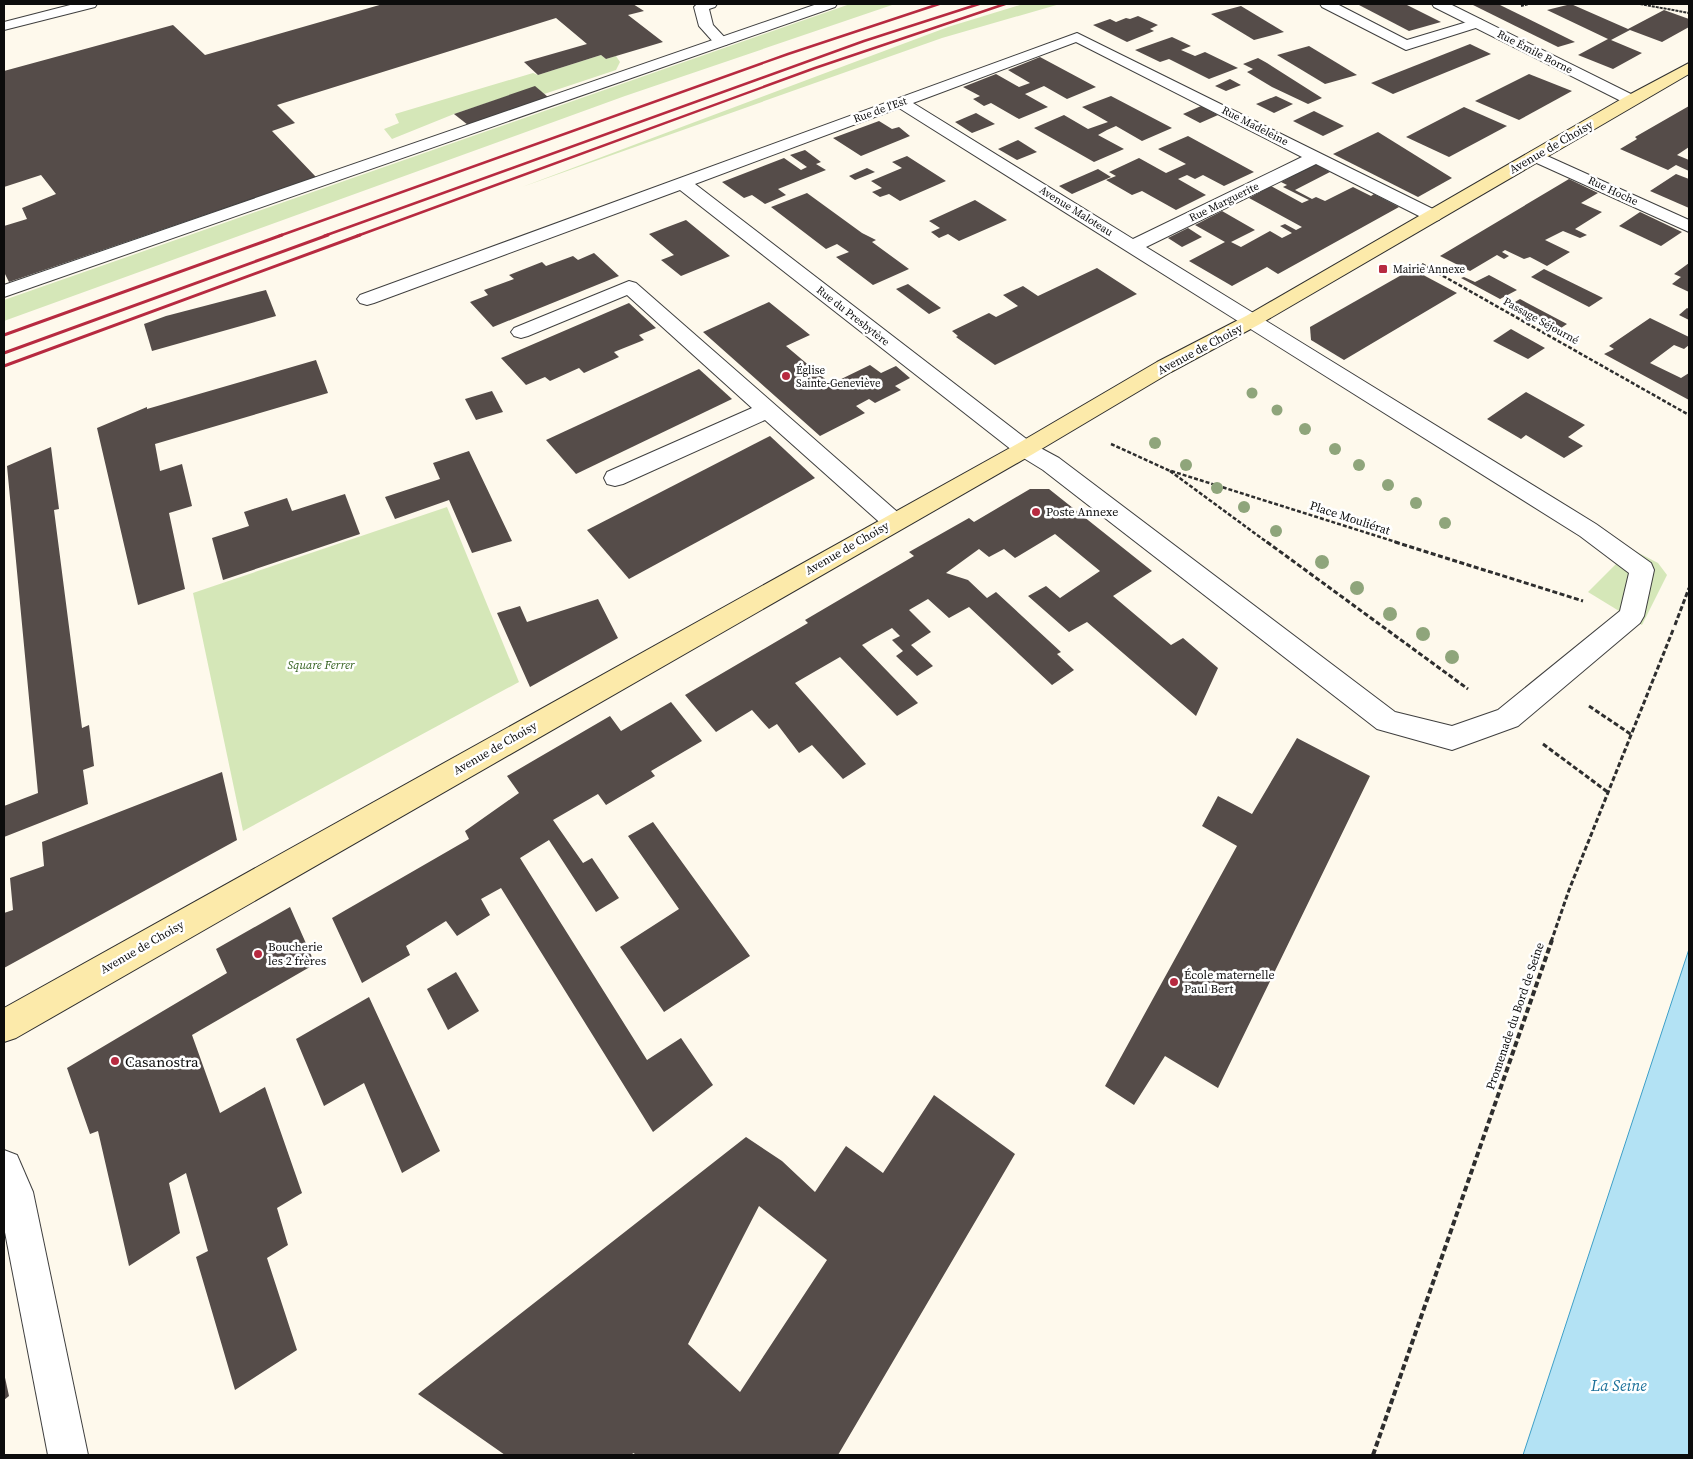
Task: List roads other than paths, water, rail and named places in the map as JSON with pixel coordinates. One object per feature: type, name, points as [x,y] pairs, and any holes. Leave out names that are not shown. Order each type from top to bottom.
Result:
[{"type":"main road","name":"Avenue de Choisy","points":[[4,1026],[1025,449],[1164,368],[1253,320],[1689,68]]},
{"type":"street","points":[[4,26],[90,4]]},
{"type":"street","points":[[710,4],[701,7],[706,26],[721,42]]},
{"type":"street","points":[[4,290],[830,4]]},
{"type":"street","points":[[1327,4],[1406,45],[1477,23]]},
{"type":"street","name":"Rue Émile Borne","points":[[1439,4],[1631,100]]},
{"type":"street","name":"Rue de l'Est","points":[[368,299],[1077,36]]},
{"type":"street","name":"Rue Madeleine","points":[[1077,36],[1433,216]]},
{"type":"street","name":"Avenue Maloteau","points":[[900,102],[1588,530],[1642,570],[1631,616],[1552,680]]},
{"type":"street","name":"Rue Hoche","points":[[1536,156],[1689,227]]},
{"type":"street","name":"Rue Marguerite","points":[[1133,246],[1316,157]]},
{"type":"street","name":"Rue du Presbytère","points":[[682,183],[1025,449],[1051,464],[1387,721],[1452,738],[1508,718],[1552,680]]},
{"type":"street","points":[[520,332],[630,288],[894,522]]},
{"type":"street","points":[[615,478],[768,410]]},
{"type":"street","points":[[4,1168],[14,1192],[68,1455]]},
{"type":"water","name":"La Seine","points":[[1689,949],[1689,1455],[1523,1455]]},
{"type":"railway","points":[[279,236],[788,54],[939,4]]},
{"type":"railway","points":[[324,236],[864,41],[979,4]]},
{"type":"railway","points":[[357,236],[815,68],[1005,4]]},
{"type":"railway","points":[[4,335],[282,235]]},
{"type":"railway","points":[[4,353],[328,235]]},
{"type":"railway","points":[[4,366],[360,235]]},
{"type":"place","name":"Mairie Annexe","points":[[1383,269]]},
{"type":"place","name":"Église Sainte-Geneviève","points":[[786,376]]},
{"type":"place","name":"Poste Annexe","points":[[1036,512]]},
{"type":"place","name":"Boucherie les 2 frères","points":[[258,954]]},
{"type":"place","name":"École maternelle Paul Bert","points":[[1174,982]]},
{"type":"place","name":"Casanostra","points":[[115,1061]]},
{"type":"park label","name":"Square Ferrer","points":[[321,665]]}]
